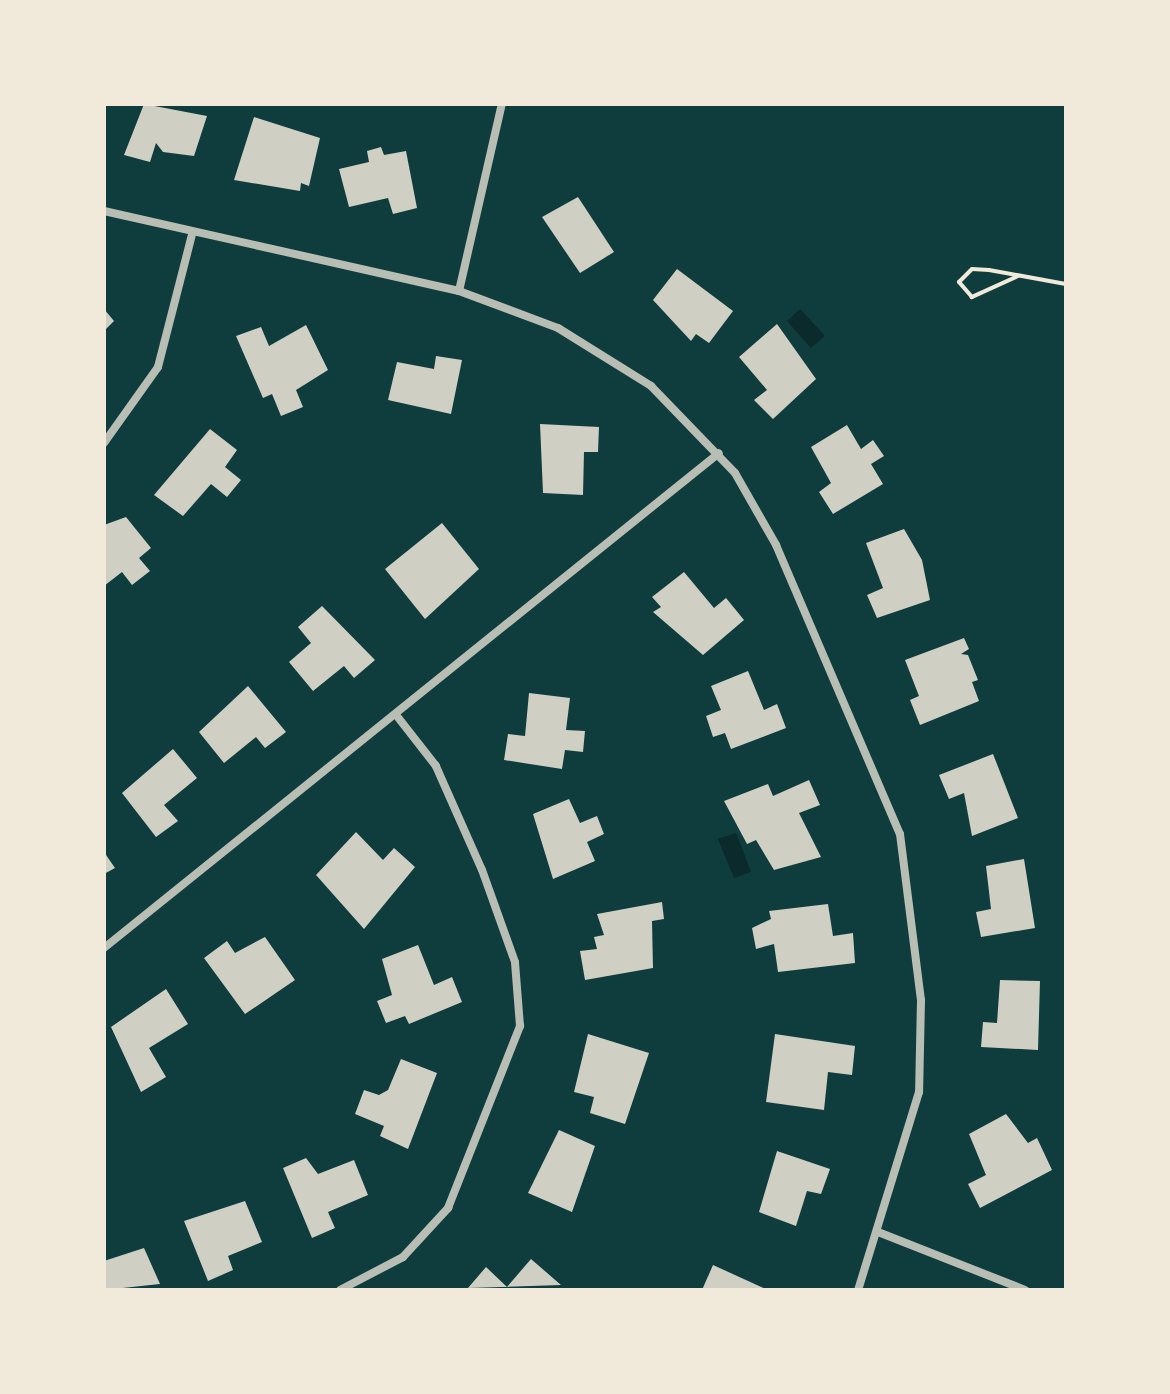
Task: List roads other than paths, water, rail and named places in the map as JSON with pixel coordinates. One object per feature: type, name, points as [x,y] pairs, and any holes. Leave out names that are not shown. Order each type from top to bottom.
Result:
[{"type":"street","points":[[459,291],[502,104]]},
{"type":"street","points":[[104,211],[192,235],[459,291],[592,344],[651,386],[719,453],[776,545],[900,834],[921,1000],[919,1092],[858,1290]]},
{"type":"street","points":[[104,443],[158,367],[192,235]]},
{"type":"street","points":[[104,948],[397,716],[719,453]]},
{"type":"street","points":[[340,1290],[403,1257],[448,1208],[520,1026],[515,962],[482,870],[436,766],[397,716]]},
{"type":"street","points":[[878,1232],[1025,1290]]},
{"type":"water","points":[[800,309],[825,336],[811,348],[787,321]]},
{"type":"water","points":[[736,833],[751,872],[734,878],[718,839]]}]
